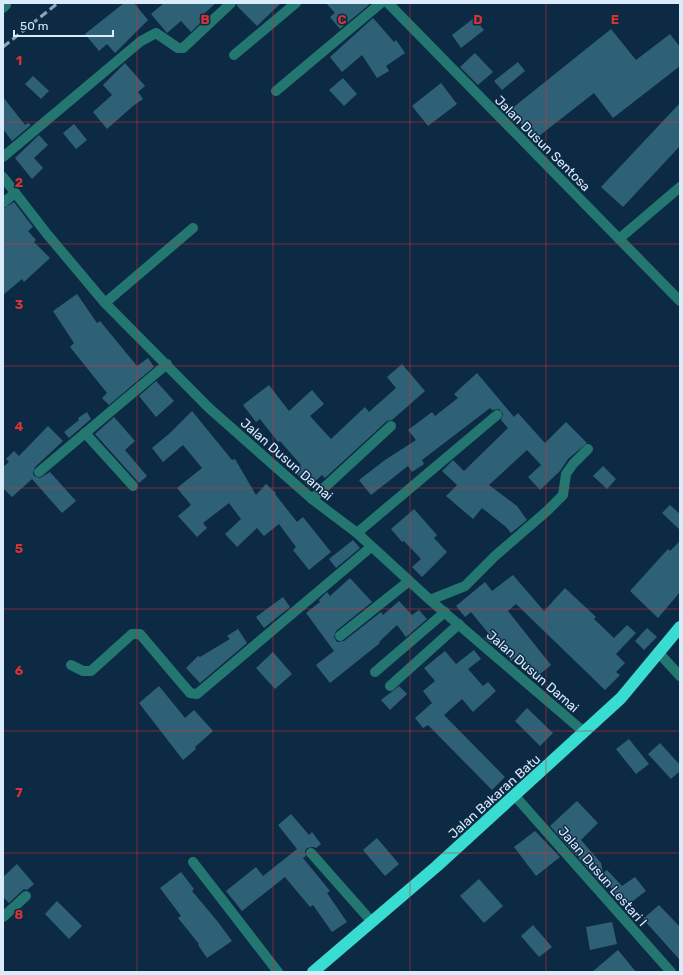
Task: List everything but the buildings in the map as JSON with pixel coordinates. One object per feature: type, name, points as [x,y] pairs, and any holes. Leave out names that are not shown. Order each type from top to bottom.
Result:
[{"type":"highway","name":"Jalan Bakaran Batu","points":[[313,972],[515,796],[621,698],[680,627]]},
{"type":"street","points":[[3,157],[141,41],[156,32],[178,48],[182,48],[231,3]]},
{"type":"street","points":[[234,55],[296,3]]},
{"type":"street","points":[[276,91],[381,3]]},
{"type":"street","name":"Jalan Dusun Sentosa","points":[[388,3],[680,301]]},
{"type":"street","name":"Jalan Dusun Damai","points":[[3,177],[105,303],[137,337],[167,364],[243,439],[312,499],[357,533],[371,548],[430,600],[584,732]]},
{"type":"street","points":[[620,239],[680,187]]},
{"type":"street","points":[[3,203],[15,193]]},
{"type":"street","points":[[105,303],[193,228]]},
{"type":"street","points":[[39,472],[167,364]]},
{"type":"street","points":[[357,533],[497,415]]},
{"type":"street","points":[[312,499],[391,426]]},
{"type":"street","points":[[85,433],[133,486]]},
{"type":"street","points":[[430,600],[465,586],[494,556],[532,526],[563,495],[566,474],[573,464],[588,449]]},
{"type":"street","points":[[71,665],[83,671],[91,671],[132,634],[136,633],[140,634],[190,693],[198,694],[371,548]]},
{"type":"street","points":[[340,636],[409,581]]},
{"type":"street","points":[[375,672],[445,612]]},
{"type":"street","points":[[390,686],[459,624]]},
{"type":"street","points":[[658,652],[680,676]]},
{"type":"street","name":"Jalan Dusun Lestari I","points":[[515,796],[671,972]]},
{"type":"street","points":[[311,854],[372,922]]},
{"type":"street","points":[[193,862],[278,972]]},
{"type":"street","points":[[3,917],[26,896]]},
{"type":"railway","points":[[3,47],[58,3]]}]
